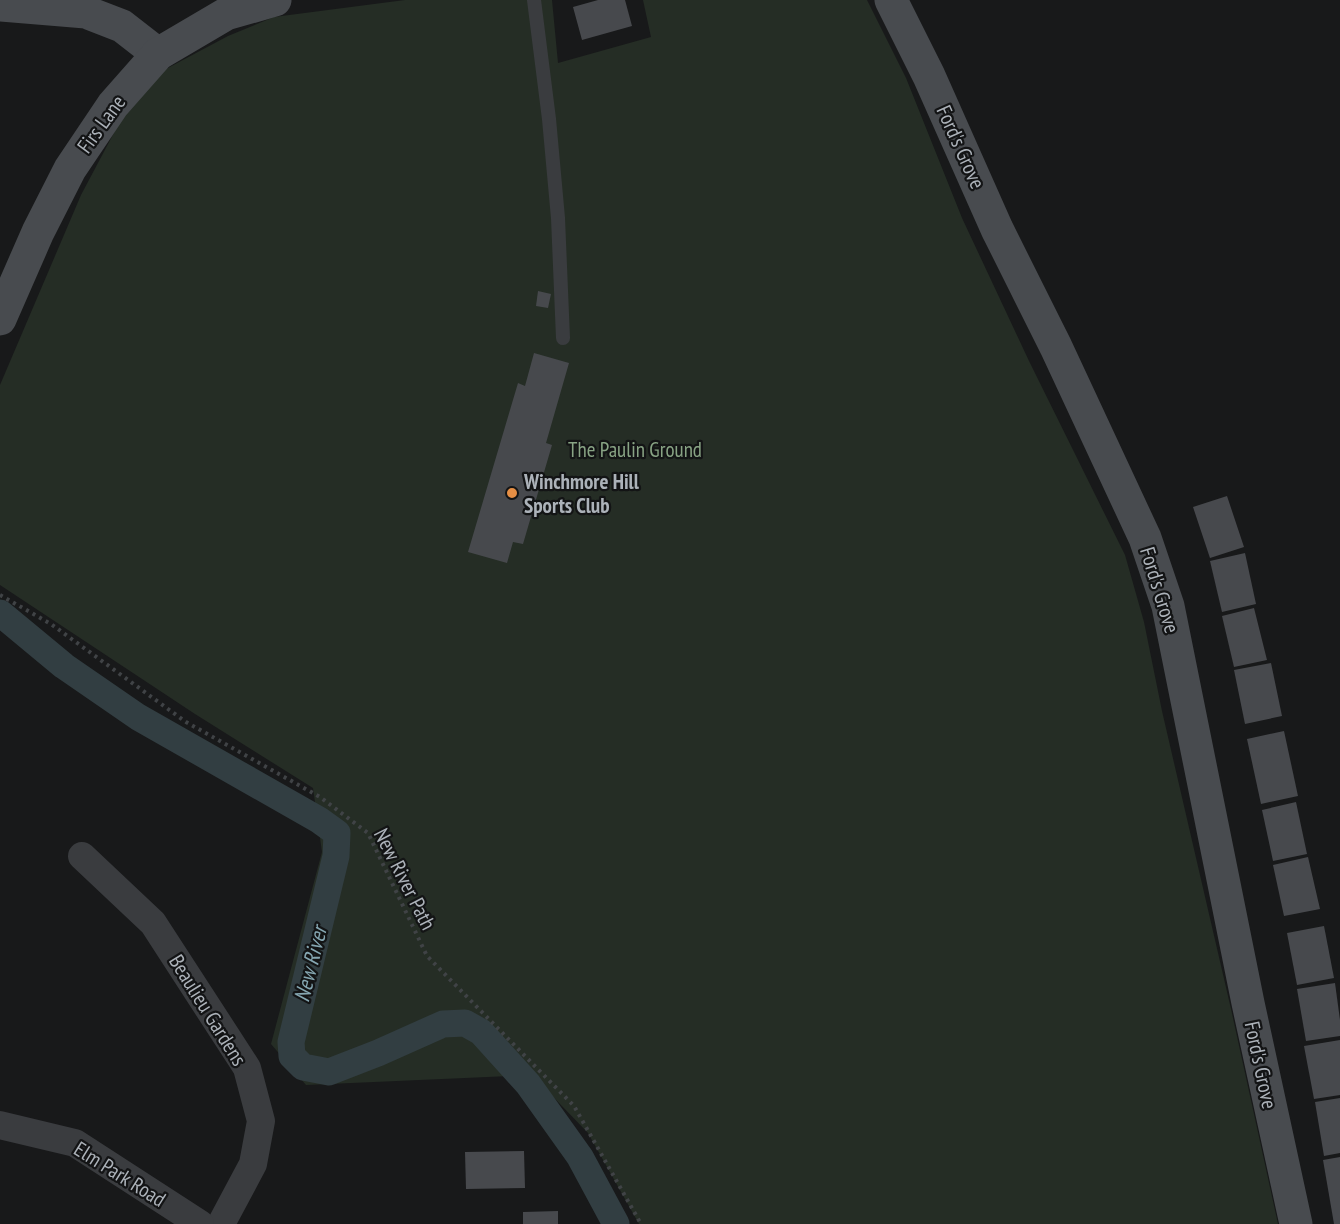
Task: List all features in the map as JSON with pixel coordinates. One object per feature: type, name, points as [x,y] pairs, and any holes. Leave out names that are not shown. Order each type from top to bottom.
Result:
[{"type":"street","name":"Firs Lane","points":[[0,319],[38,232],[70,169],[112,105],[158,54],[226,14],[275,0]]},
{"type":"street","name":"Ford's Grove","points":[[891,0],[929,76],[997,229],[1056,347],[1145,538],[1168,606],[1248,1003],[1296,1224]]},
{"type":"street","points":[[0,5],[86,12],[122,26],[158,54]]},
{"type":"street","name":"Beaulieu Gardens","points":[[82,856],[153,923],[247,1068],[261,1121],[253,1164],[221,1224]]},
{"type":"street","name":"Elm Park Road","points":[[0,1125],[75,1143],[200,1224]]},
{"type":"lane","points":[[534,0],[549,119],[558,218],[563,338]]},
{"type":"path","name":"New River Path","points":[[0,595],[51,624],[186,722],[320,797],[368,833],[427,956],[574,1106],[641,1224]]},
{"type":"green space","name":"The Paulin Ground","points":[[405,0],[552,0],[558,63],[651,37],[643,0],[867,0],[906,78],[962,218],[1029,361],[1125,555],[1144,622],[1278,1224],[639,1224],[588,1133],[532,1075],[306,1085],[271,1044],[322,852],[313,788],[195,714],[0,585],[0,385],[81,195],[125,112],[166,69],[228,36],[274,17]]},
{"type":"building","points":[[598,0],[625,0],[632,26],[582,40],[573,7]]},
{"type":"building","points":[[538,291],[551,294],[548,308],[536,306]]},
{"type":"building","name":"Winchmore Hill Sports Club","points":[[534,353],[569,363],[546,443],[552,445],[523,544],[513,542],[507,563],[468,552],[518,383],[525,386]]},
{"type":"building","points":[[1227,496],[1244,547],[1210,558],[1193,507]]},
{"type":"building","points":[[1245,553],[1256,604],[1222,612],[1210,561]]},
{"type":"building","points":[[1254,608],[1267,660],[1234,667],[1222,616]]},
{"type":"building","points":[[1271,663],[1282,716],[1245,724],[1234,670]]},
{"type":"building","points":[[1284,731],[1298,796],[1261,804],[1247,739]]},
{"type":"building","points":[[1296,802],[1307,854],[1273,861],[1262,810]]},
{"type":"building","points":[[1308,857],[1320,909],[1284,916],[1273,865]]},
{"type":"building","points":[[1324,926],[1334,978],[1297,985],[1287,933]]},
{"type":"building","points":[[1335,983],[1340,1036],[1306,1041],[1297,989]]},
{"type":"building","points":[[1340,1040],[1340,1095],[1314,1099],[1304,1046]]},
{"type":"building","points":[[1340,1098],[1340,1153],[1324,1156],[1315,1102]]},
{"type":"building","points":[[524,1151],[525,1188],[466,1189],[465,1152]]},
{"type":"building","points":[[1340,1157],[1340,1224],[1334,1224],[1323,1160]]},
{"type":"building","points":[[558,1211],[558,1224],[523,1224],[523,1212]]},
{"type":"waterway","name":"New River","points":[[0,613],[64,666],[138,717],[319,820],[337,833],[336,856],[291,1042],[292,1056],[303,1067],[329,1072],[443,1024],[465,1023],[481,1032],[528,1084],[580,1157],[616,1224]]},
{"type":"place","name":"Winchmore Hill Sports Club","points":[[512,493]]}]
